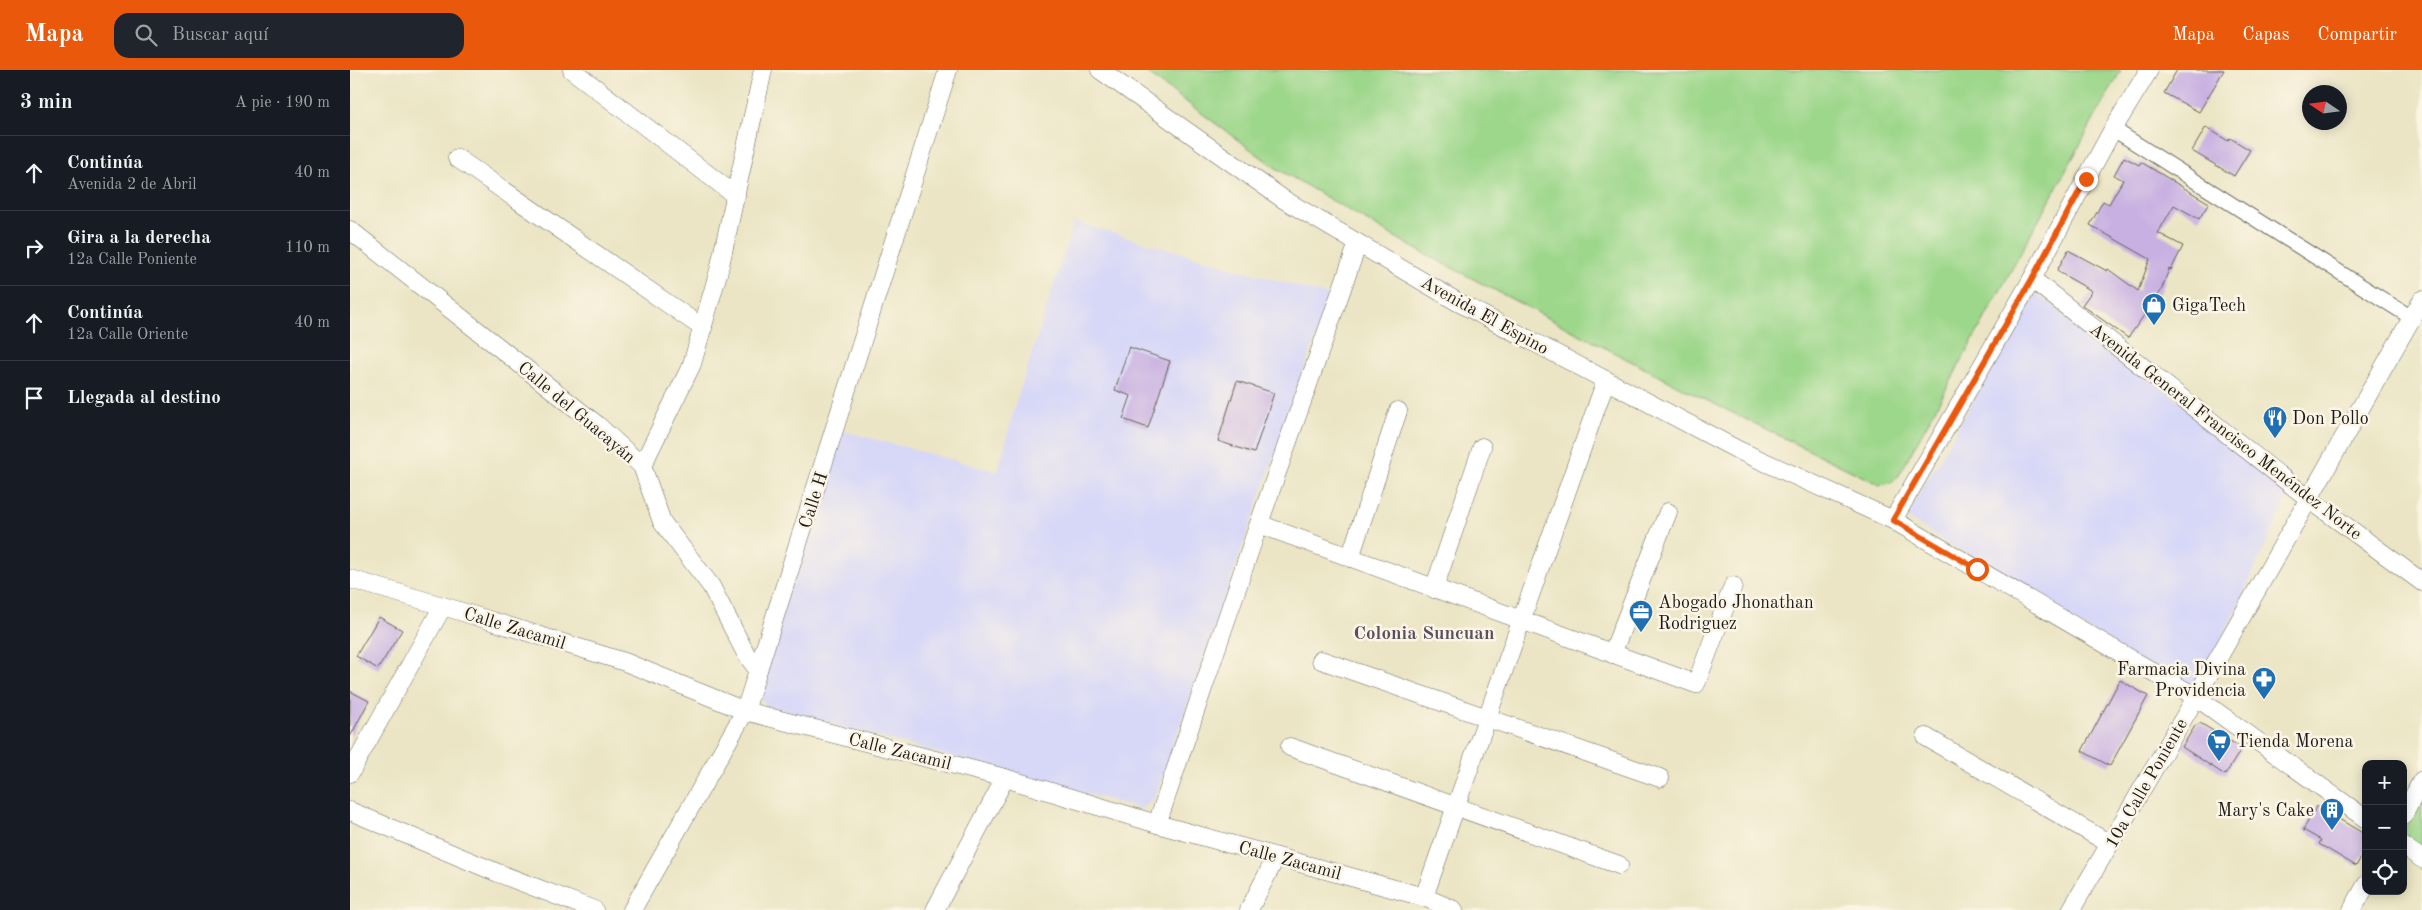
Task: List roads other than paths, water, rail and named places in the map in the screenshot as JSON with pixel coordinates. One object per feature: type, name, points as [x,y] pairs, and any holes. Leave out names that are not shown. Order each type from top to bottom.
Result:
[{"type":"street","points":[[572,70],[736,196]]},
{"type":"street","points":[[642,466],[692,364],[703,328],[719,270],[763,70]]},
{"type":"street","name":"Calle H","points":[[632,910],[744,711],[948,70]]},
{"type":"street","name":"Avenida El Espino","points":[[1100,70],[1283,199],[1456,301],[1738,450],[1893,520],[2196,697],[2362,816]]},
{"type":"street","points":[[1893,520],[2032,279],[2113,130],[2149,70]]},
{"type":"street","points":[[2113,130],[2412,318]]},
{"type":"street","points":[[457,158],[703,328]]},
{"type":"street","name":"Calle del Guacayán","points":[[350,230],[596,424],[642,466],[662,522],[711,586],[746,654],[758,670]]},
{"type":"street","points":[[1157,824],[1259,524],[1358,243]]},
{"type":"street","name":"Avenida General Francisco Menéndez Norte","points":[[2032,279],[2309,499],[2422,582]]},
{"type":"street","name":"10a Calle Poniente","points":[[2071,910],[2196,697],[2422,300]]},
{"type":"street","points":[[1424,897],[1606,380]]},
{"type":"street","points":[[1350,558],[1398,411]]},
{"type":"street","points":[[1434,590],[1482,447]]},
{"type":"street","points":[[1612,654],[1668,512]]},
{"type":"street","points":[[1259,524],[1434,590],[1696,684],[1733,586]]},
{"type":"street","name":"Calle Zacamil","points":[[350,579],[625,662],[744,711],[1005,778],[1157,824],[1424,897],[1454,910]]},
{"type":"street","points":[[350,773],[443,606]]},
{"type":"street","points":[[1321,660],[1660,778]]},
{"type":"street","points":[[1926,737],[2110,844]]},
{"type":"street","points":[[1290,747],[1619,865]]},
{"type":"street","points":[[935,910],[1005,778]]},
{"type":"street","points":[[2407,808],[2422,780]]},
{"type":"street","points":[[350,811],[498,873],[594,910]]},
{"type":"street","points":[[2407,849],[2422,859]]},
{"type":"street","points":[[1249,910],[1276,857]]},
{"type":"street","points":[[2352,910],[2362,892]]},
{"type":"place","name":"GigaTech","points":[[2154,326]]},
{"type":"place","name":"Don Pollo","points":[[2275,439]]},
{"type":"place","name":"Abogado Jhonathan Rodriguez","points":[[1641,633]]},
{"type":"place","name":"Farmacia Divina Providencia","points":[[2264,700]]},
{"type":"place","name":"Tienda Morena","points":[[2219,762]]},
{"type":"place","name":"Mary's Cake","points":[[2332,831]]},
{"type":"district","name":"Colonia Suncuan","points":[[1424,632]]}]
